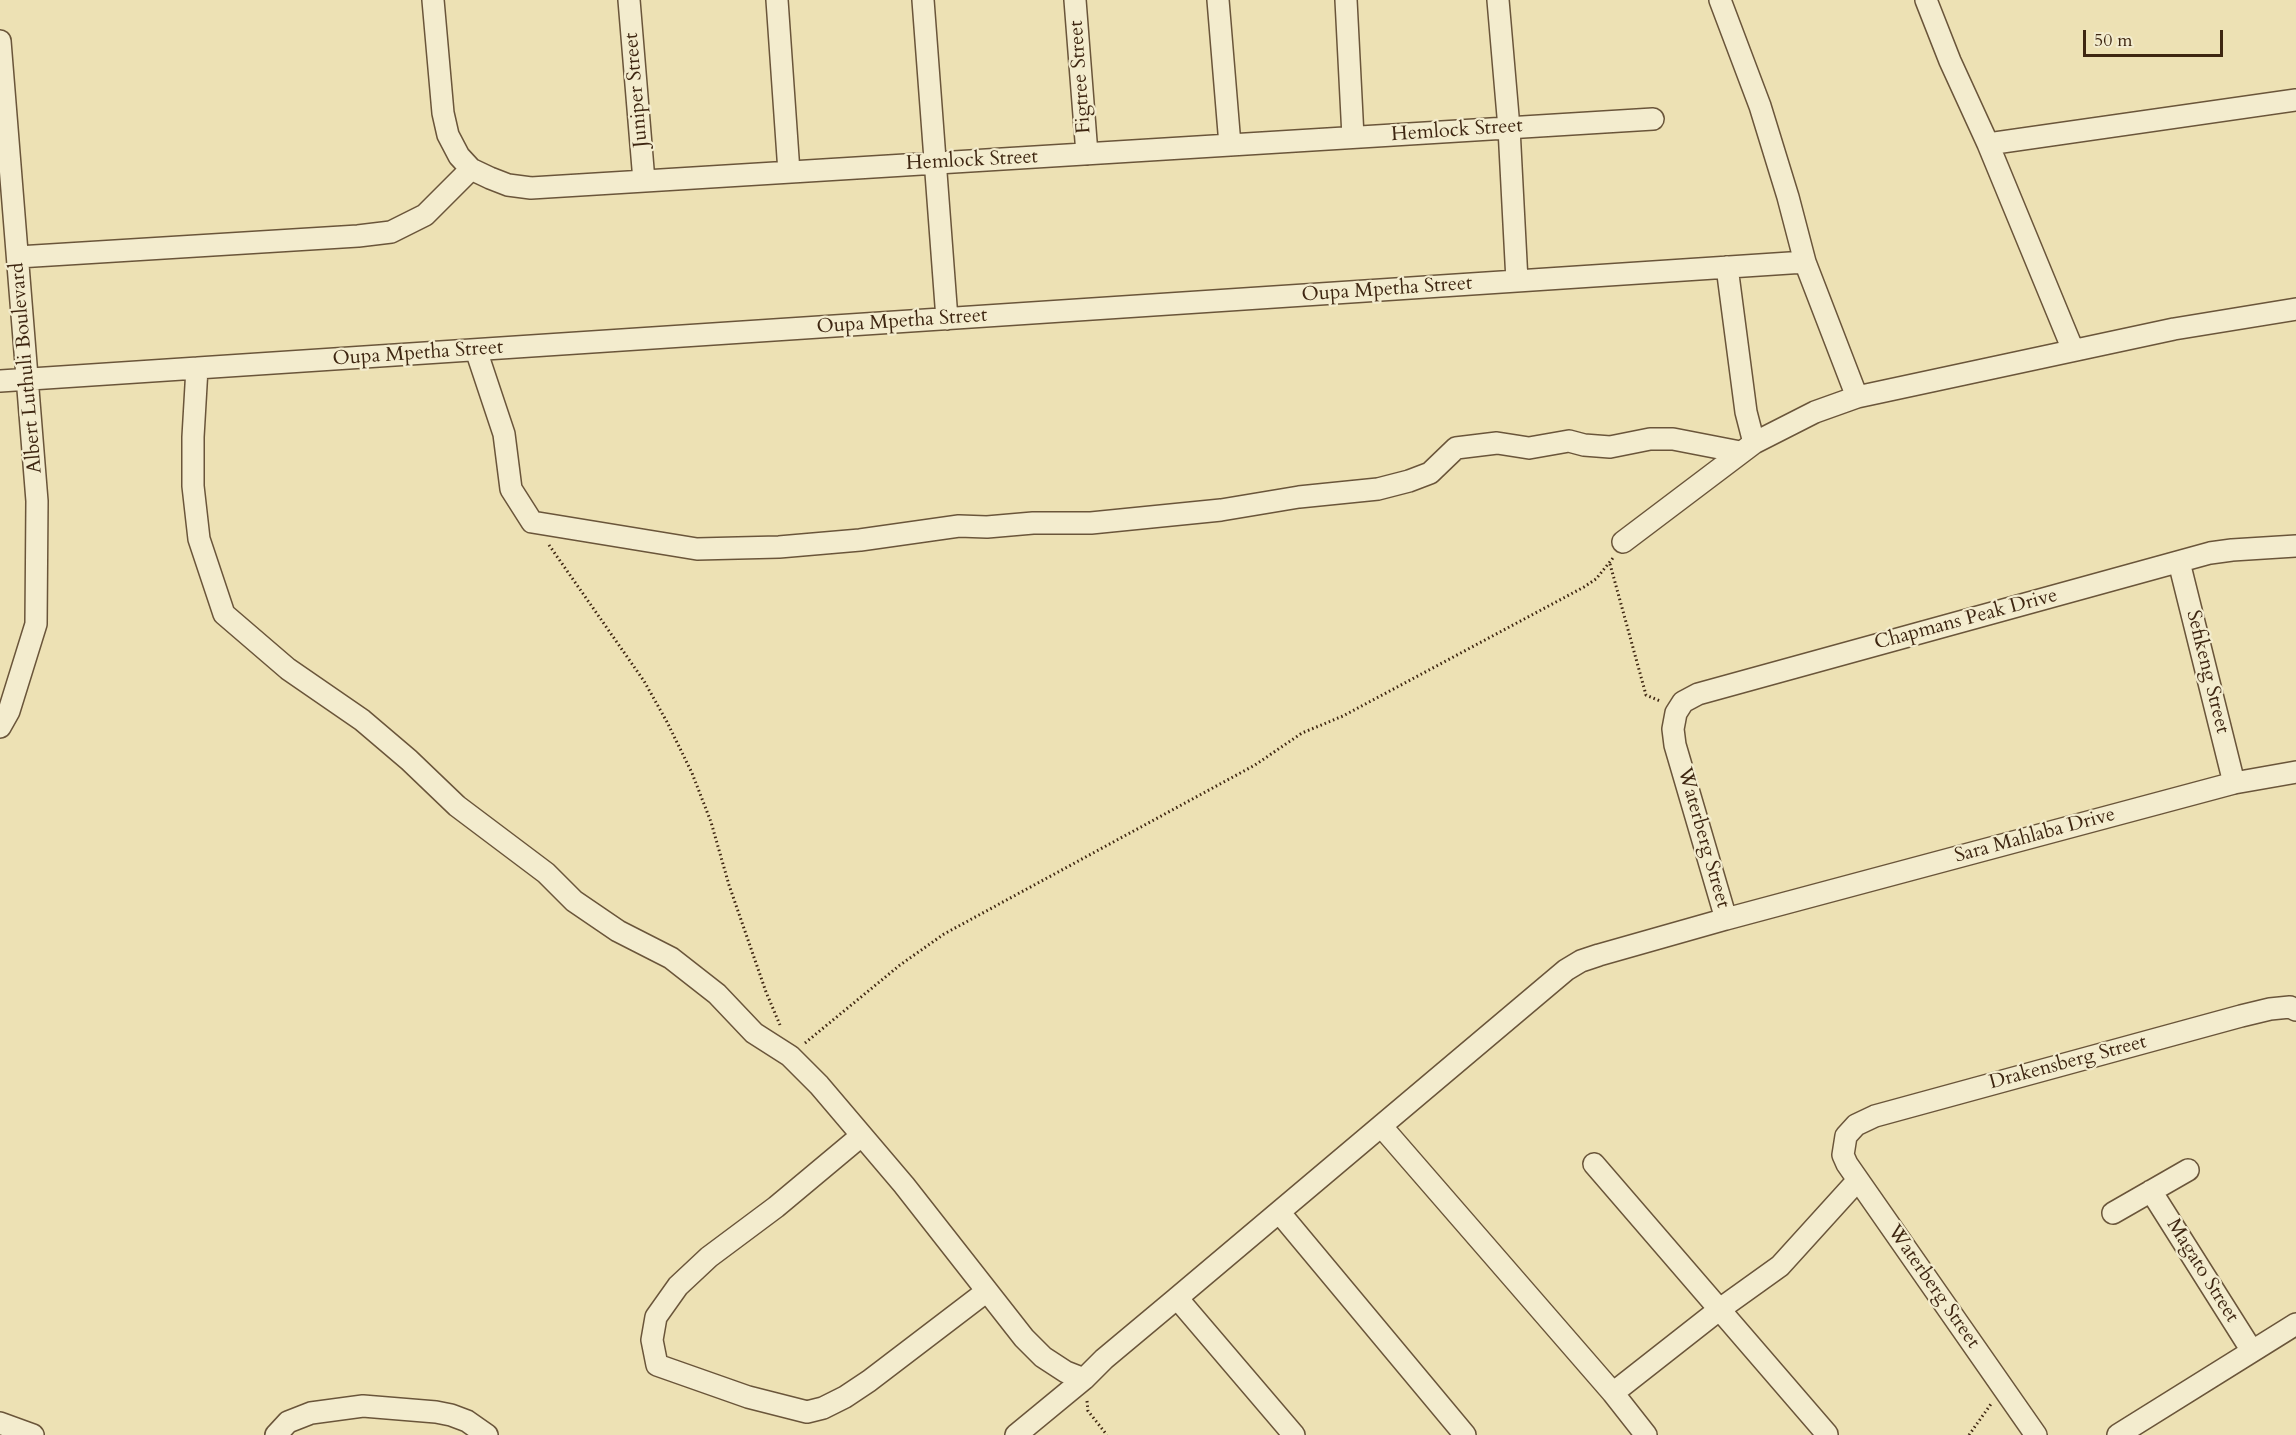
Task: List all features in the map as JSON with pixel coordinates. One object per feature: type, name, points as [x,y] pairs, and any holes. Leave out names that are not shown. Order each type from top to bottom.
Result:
[{"type":"street","points":[[18,257],[358,236],[391,232],[425,215],[471,169],[459,156],[448,135],[433,0]]},
{"type":"street","name":"Juniper Street","points":[[629,0],[644,181]]},
{"type":"street","points":[[777,0],[789,172]]},
{"type":"street","points":[[923,0],[947,319]]},
{"type":"street","name":"Figtree Street","points":[[1075,0],[1087,154]]},
{"type":"street","points":[[1218,0],[1230,145]]},
{"type":"street","points":[[1346,0],[1353,137]]},
{"type":"street","points":[[1498,0],[1509,128],[1517,281]]},
{"type":"street","points":[[1720,0],[1760,106],[1805,262],[1857,397]]},
{"type":"street","points":[[1926,0],[1950,62],[1988,144],[2073,350]]},
{"type":"street","name":"Albert Luthuli Boulevard","points":[[0,41],[38,501],[36,624],[9,711],[0,727]]},
{"type":"street","points":[[1988,144],[2296,100]]},
{"type":"street","name":"Hemlock Street","points":[[471,169],[508,185],[531,188],[1653,119]]},
{"type":"street","name":"Oupa Mpetha Street","points":[[0,381],[1805,262]]},
{"type":"street","points":[[1728,267],[1746,412],[1747,447]]},
{"type":"street","points":[[1623,542],[1747,447],[1815,412],[1857,397],[2174,328],[2296,309]]},
{"type":"street","points":[[476,350],[504,434],[511,489],[532,522],[697,549],[779,547],[860,540],[959,526],[1091,523],[1221,510],[1299,496],[1378,489],[1430,473],[1456,448],[1497,443],[1529,448],[1569,441],[1584,446],[1610,447],[1650,439],[1673,439],[1747,447]]},
{"type":"street","points":[[197,368],[193,437],[194,486],[199,539],[224,614],[288,669],[362,720],[409,760],[457,806],[546,873],[574,901],[618,931],[671,958],[717,994],[754,1033],[790,1056],[819,1085],[904,1185],[1023,1338],[1043,1357],[1066,1372],[1084,1379]]},
{"type":"street","name":"Chapmans Peak Drive","points":[[1679,708],[1683,702],[1698,694],[2179,562],[2232,550],[2296,546]]},
{"type":"street","name":"Sefikeng Street","points":[[2179,562],[2234,783]]},
{"type":"street","name":"Waterberg Street","points":[[1679,708],[1673,729],[1675,745],[1726,919],[1775,906]]},
{"type":"street","name":"Sara Mahlaba Drive","points":[[1775,906],[2234,783],[2296,772]]},
{"type":"street","points":[[1016,1435],[1566,970],[1581,961],[1599,955],[1726,919]]},
{"type":"street","name":"Drakensberg Street","points":[[1846,1136],[1856,1125],[1875,1116],[2241,1016],[2270,1009],[2290,1007],[2296,1010]]},
{"type":"street","points":[[1382,1127],[1614,1393],[1646,1435]]},
{"type":"street","points":[[861,1136],[776,1207],[709,1257],[678,1286],[656,1317],[652,1340],[657,1365],[748,1397],[807,1412],[823,1408],[869,1381],[987,1291]]},
{"type":"street","name":"Waterberg Street","points":[[1846,1136],[1843,1155],[1858,1180],[2036,1435]]},
{"type":"street","points":[[1594,1164],[1827,1434]]},
{"type":"street","points":[[2113,1213],[2188,1170]]},
{"type":"street","points":[[1614,1393],[1720,1309],[1780,1266],[1858,1180]]},
{"type":"street","name":"Magato Street","points":[[2151,1191],[2252,1351]]},
{"type":"street","points":[[1279,1212],[1465,1435]]},
{"type":"street","points":[[1177,1298],[1294,1435]]},
{"type":"street","points":[[2118,1435],[2296,1324]]},
{"type":"street","points":[[276,1435],[288,1422],[311,1413],[363,1406],[451,1415],[467,1421],[487,1435]]},
{"type":"street","points":[[0,1423],[33,1435]]},
{"type":"path","points":[[532,522],[644,681],[692,773],[711,822],[729,885],[766,993],[790,1056],[900,965],[944,934],[1255,765],[1302,733],[1343,716],[1584,587],[1610,564],[1623,542]]},
{"type":"path","points":[[1610,564],[1646,695],[1679,708]]},
{"type":"path","points":[[1084,1379],[1088,1411],[1107,1435]]},
{"type":"path","points":[[1969,1435],[2002,1387]]}]
